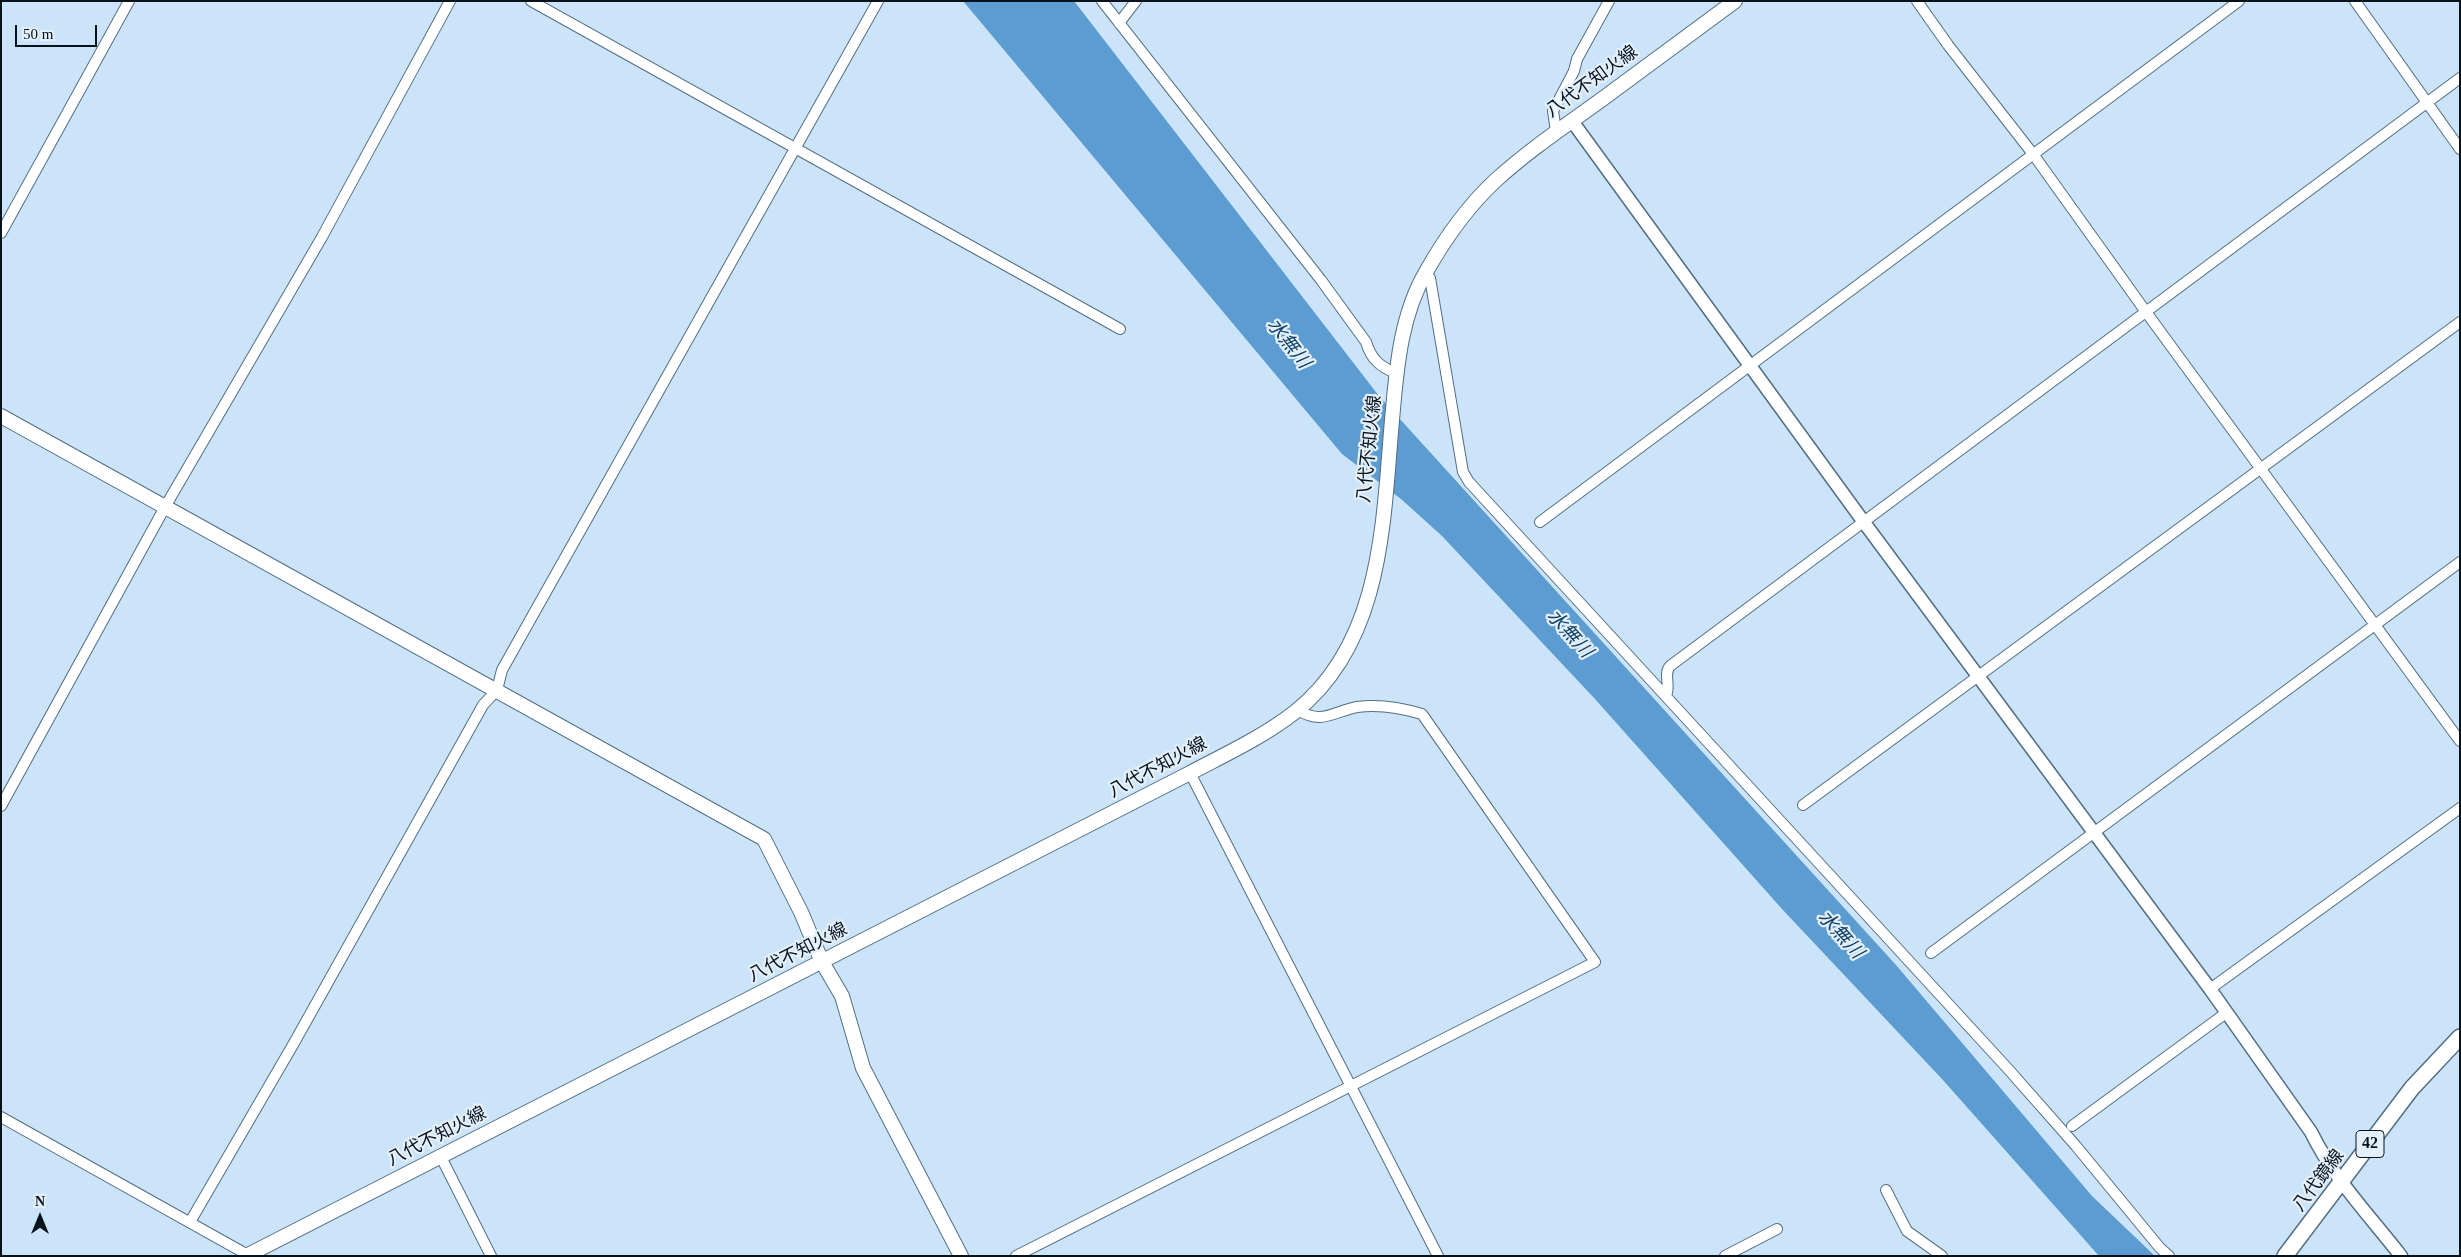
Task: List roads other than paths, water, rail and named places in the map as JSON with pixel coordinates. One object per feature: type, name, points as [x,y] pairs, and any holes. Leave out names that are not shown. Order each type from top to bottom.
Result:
[{"type":"main road","name":"八代不知火線","points":[[247,1255],[1190,773],[1274,728],[1298,710],[1324,683],[1344,658],[1372,590],[1382,519],[1396,379],[1404,332],[1424,274],[1476,202],[1495,180],[1556,131],[1735,1]]},
{"type":"main road","points":[[1,416],[764,839],[801,912],[822,962],[842,996],[863,1068],[961,1256]]},
{"type":"main road","name":"八代鏡線","points":[[2285,1256],[2412,1088],[2460,1037]]},
{"type":"street","points":[[1,233],[129,1]]},
{"type":"street","points":[[1,806],[165,507],[322,237],[450,1]]},
{"type":"street","points":[[531,1],[1120,329]]},
{"type":"street","points":[[190,1222],[294,1043],[483,705],[497,690],[502,670],[878,1]]},
{"type":"street","points":[[1102,1],[1321,280],[1366,342],[1369,353],[1378,364],[1396,379]]},
{"type":"street","points":[[1119,23],[1136,1]]},
{"type":"street","points":[[1556,131],[1553,111],[1574,71],[1577,59],[1608,1]]},
{"type":"street","points":[[1917,1],[1948,45],[2033,154],[2374,626],[2460,741]]},
{"type":"street","points":[[1540,522],[2239,1]]},
{"type":"street","points":[[2354,1],[2460,149]]},
{"type":"street","points":[[1666,695],[1668,691],[1667,670],[1670,666],[2460,78]]},
{"type":"street","points":[[1572,121],[1863,521],[2210,989],[2311,1132],[2322,1155],[2356,1203],[2401,1256]]},
{"type":"street","points":[[1424,274],[1430,278],[1464,472],[1469,482],[2009,1070],[2076,1146],[2160,1248],[2169,1256]]},
{"type":"street","points":[[1803,805],[2460,322]]},
{"type":"street","points":[[1931,953],[2460,562]]},
{"type":"street","points":[[1016,1256],[1595,962],[1422,714],[1385,707],[1357,707],[1321,718],[1309,717],[1298,710]]},
{"type":"street","points":[[1190,773],[1438,1256]]},
{"type":"street","points":[[2210,989],[2460,808]]},
{"type":"street","points":[[2072,1126],[2226,1013]]},
{"type":"street","points":[[1,1117],[247,1255]]},
{"type":"street","points":[[441,1157],[491,1256]]},
{"type":"street","points":[[1886,1190],[1907,1231],[1942,1256]]},
{"type":"street","points":[[1726,1256],[1777,1230]]},
{"type":"water","name":"水無川","points":[[963,1],[1074,1],[1379,396],[1896,965],[2092,1196],[2155,1256],[2099,1256],[1942,1079],[1782,909],[1595,699],[1442,536],[1401,499],[1342,454]]}]
